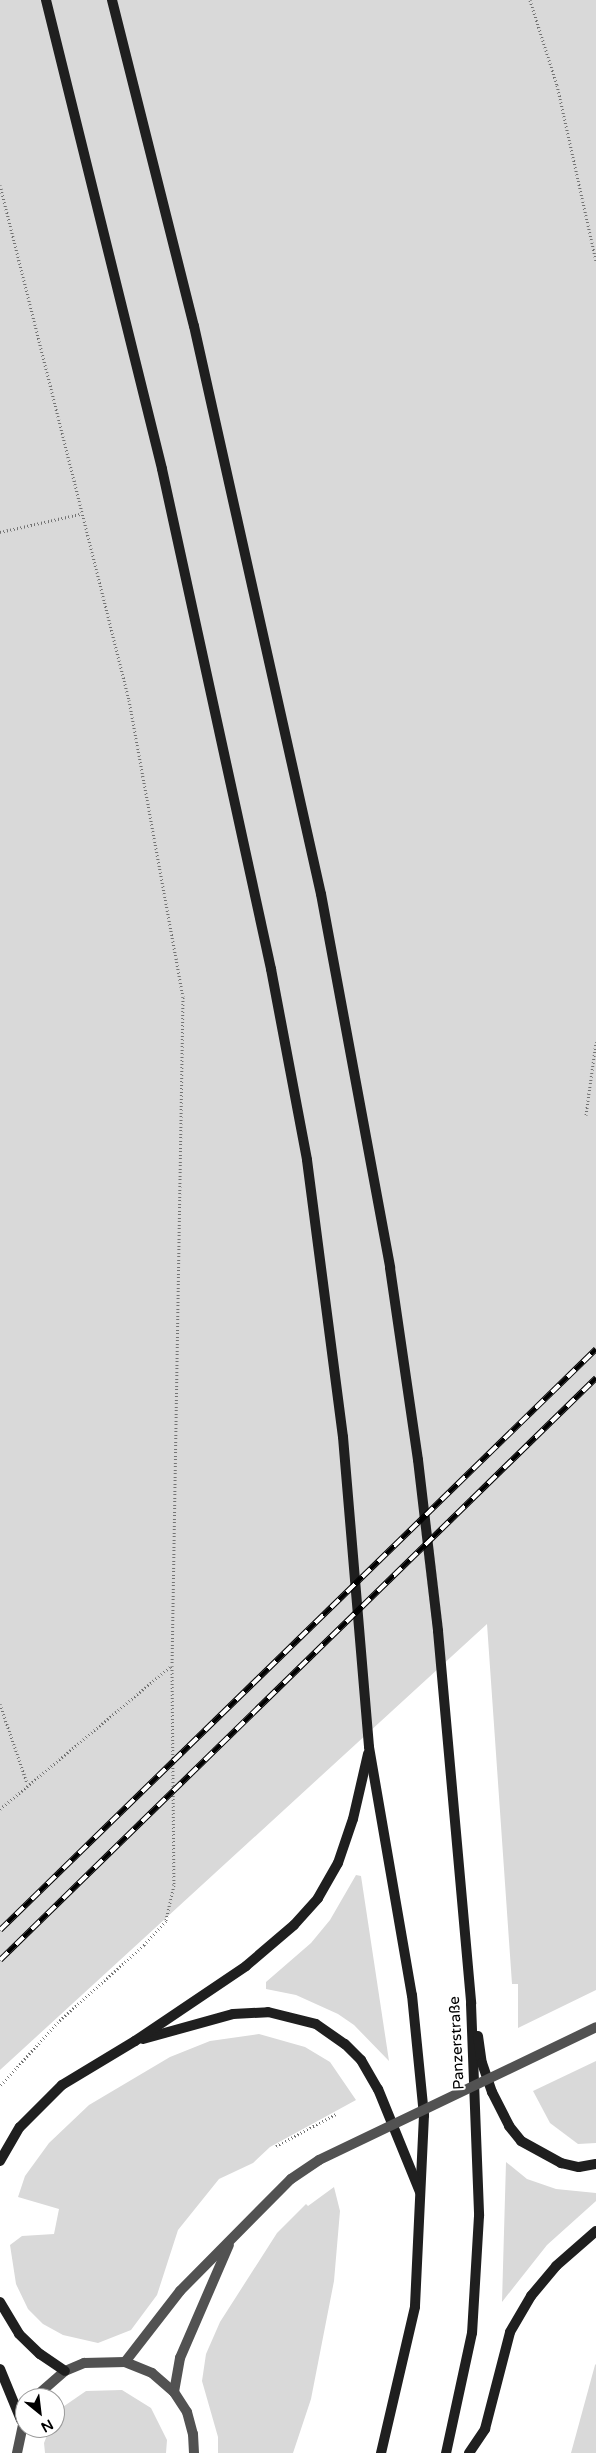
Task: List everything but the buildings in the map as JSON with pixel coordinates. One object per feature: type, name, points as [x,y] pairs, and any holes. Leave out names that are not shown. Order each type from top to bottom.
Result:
[{"type":"main road","points":[[46,0],[162,469],[243,836],[303,1141],[343,1437],[369,1748],[412,1995],[424,2115],[422,2196],[415,2307],[381,2453]]},
{"type":"main road","name":"Panzerstraße","points":[[112,0],[194,326],[321,894],[390,1268],[418,1460],[438,1631],[471,2004],[479,2216],[472,2333],[446,2453]]},
{"type":"main road","points":[[0,2161],[20,2127],[48,2096],[85,2068],[135,2041],[246,1966],[294,1925],[318,1898],[338,1863],[353,1819],[369,1748]]},
{"type":"main road","points":[[471,2004],[482,2063],[509,2126],[521,2141],[562,2164],[579,2167],[596,2164]]},
{"type":"main road","points":[[135,2041],[233,2014],[268,2012],[316,2024],[345,2044],[361,2060],[378,2089],[422,2196]]},
{"type":"main road","points":[[469,2453],[485,2429],[510,2332],[531,2296],[556,2266],[596,2231]]},
{"type":"main road","points":[[0,2302],[19,2334],[65,2371]]},
{"type":"main road","points":[[0,2369],[15,2400]]},
{"type":"street","points":[[125,2362],[180,2291],[291,2179],[327,2156],[596,2027]]},
{"type":"street","points":[[174,2392],[180,2358],[231,2239]]},
{"type":"street","points":[[45,2388],[65,2371],[84,2363],[125,2362],[152,2373],[174,2392],[187,2412],[194,2434],[194,2453]]},
{"type":"street","points":[[18,2453],[20,2438]]},
{"type":"path","points":[[530,0],[557,85],[596,261]]},
{"type":"path","points":[[0,185],[80,514],[129,700],[183,997],[172,1666],[174,1885],[166,1921],[144,1945],[58,2022],[0,2086]]},
{"type":"path","points":[[0,532],[80,514]]},
{"type":"path","points":[[586,1116],[596,1042]]},
{"type":"path","points":[[0,1809],[27,1783],[172,1666]]},
{"type":"path","points":[[0,1704],[27,1783]]},
{"type":"path","points":[[276,2146],[336,2114]]},
{"type":"shaded area","points":[[0,0],[596,0],[596,1990],[518,2028],[518,1984],[512,1984],[487,1624],[0,2070]]},
{"type":"shaded area","points":[[356,1875],[361,1876],[389,2061],[354,2025],[338,2014],[296,1995],[266,1989],[266,1982],[311,1943],[330,1920]]},
{"type":"shaded area","points":[[259,2034],[305,2047],[330,2062],[356,2100],[270,2147],[253,2163],[219,2179],[178,2230],[157,2295],[131,2330],[98,2343],[63,2335],[43,2324],[28,2309],[16,2284],[10,2245],[22,2236],[54,2234],[59,2209],[18,2197],[25,2176],[49,2143],[89,2105],[170,2057],[210,2041]]},
{"type":"shaded area","points":[[596,2061],[596,2143],[578,2144],[550,2123],[533,2091]]},
{"type":"shaded area","points":[[506,2162],[527,2179],[556,2189],[596,2193],[596,2201],[547,2245],[502,2302]]},
{"type":"shaded area","points":[[334,2187],[340,2211],[334,2281],[311,2399],[293,2453],[218,2453],[218,2437],[202,2381],[206,2354],[220,2322],[277,2233],[306,2204],[308,2206]]},
{"type":"shaded area","points":[[595,2365],[596,2453],[571,2453]]},
{"type":"shaded area","points":[[122,2390],[151,2408],[167,2440],[166,2453],[45,2453],[44,2443],[46,2438],[65,2438],[65,2405],[86,2391]]},
{"type":"railway","points":[[0,1930],[596,1349]]},
{"type":"railway","points":[[0,1960],[596,1378]]}]
